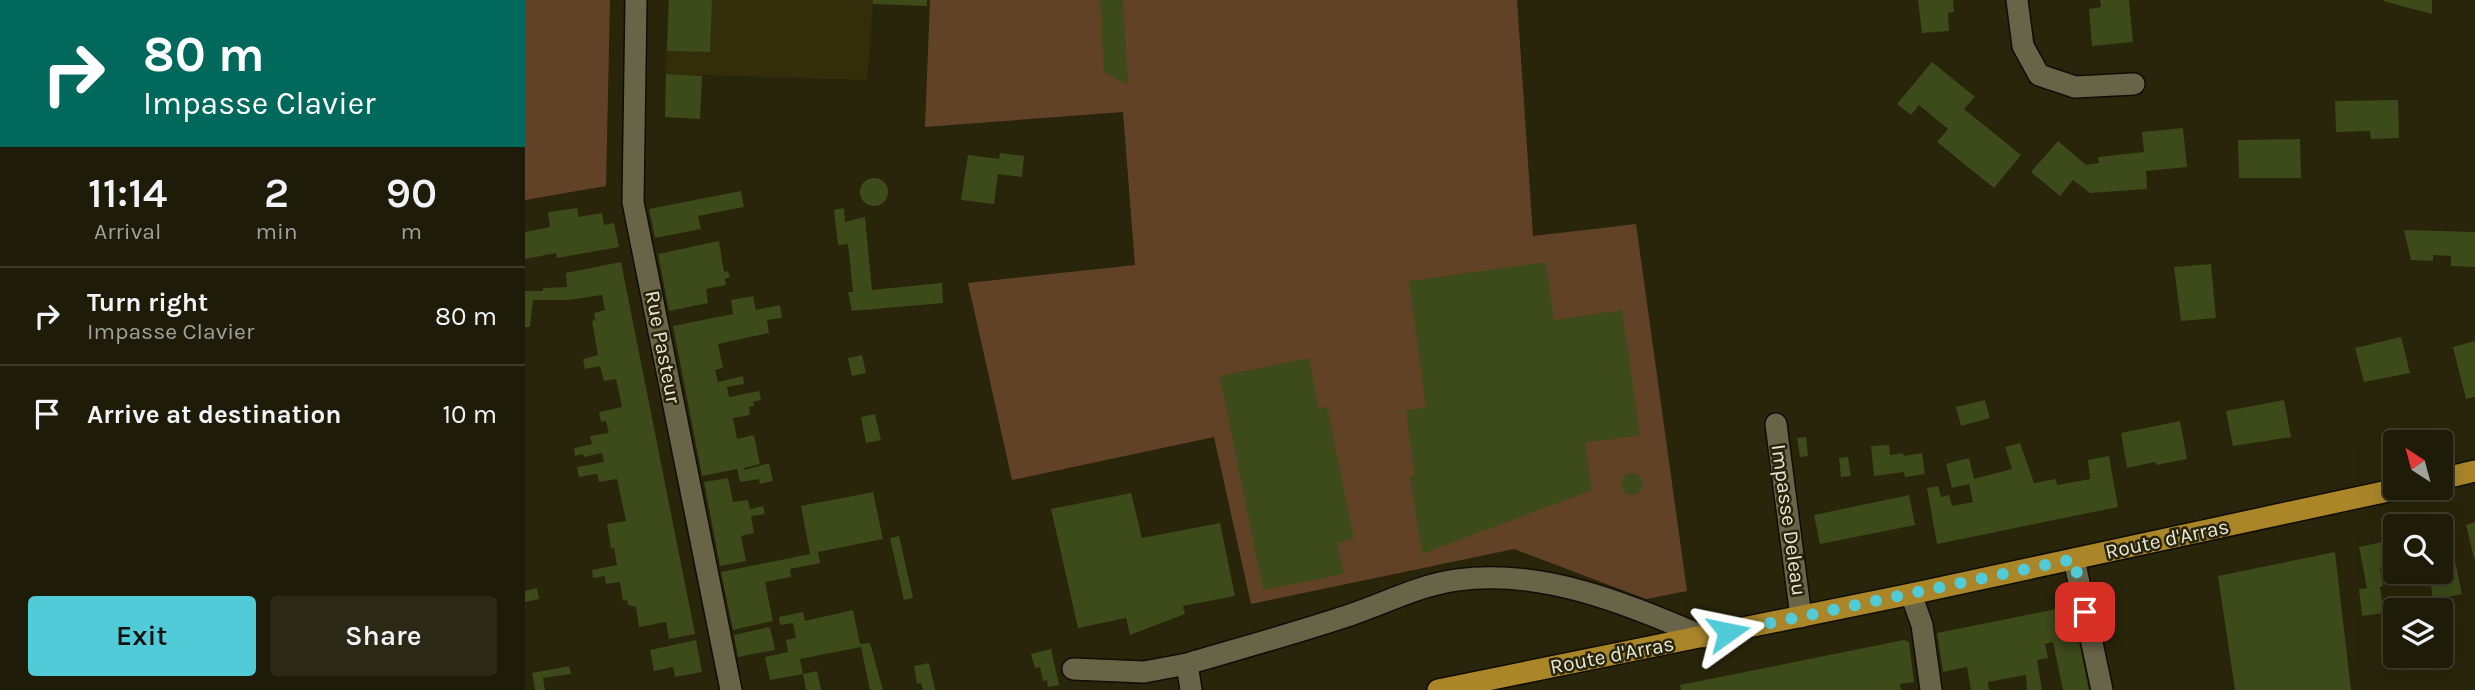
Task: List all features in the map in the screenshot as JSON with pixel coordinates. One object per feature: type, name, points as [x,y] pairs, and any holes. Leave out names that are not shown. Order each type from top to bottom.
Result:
[{"type":"main road","points":[[2453,476],[2475,471]]},
{"type":"main road","name":"Route d'Arras","points":[[1438,690],[1471,687],[2383,492]]},
{"type":"street","name":"Rue Pasteur","points":[[636,0],[633,202],[731,690]]},
{"type":"street","points":[[2017,0],[2022,46],[2039,75],[2075,87],[2134,84]]},
{"type":"street","name":"Impasse Deleau","points":[[1776,424],[1801,617]]},
{"type":"street","points":[[2074,559],[2102,690]]},
{"type":"street","points":[[1073,669],[1144,671],[1187,664],[1353,614],[1414,590],[1457,580],[1495,579],[1552,584],[1628,604],[1704,637]]},
{"type":"street","points":[[1911,594],[1921,625],[1931,690]]},
{"type":"street","points":[[1187,664],[1191,690]]},
{"type":"shaded area","points":[[525,0],[610,0],[606,186],[525,200]]},
{"type":"shaded area","points":[[668,0],[927,0],[927,6],[873,4],[867,80],[666,74]]},
{"type":"shaded area","points":[[930,0],[1517,0],[1533,236],[1636,224],[1687,591],[1646,599],[1514,549],[1251,604],[1214,437],[1012,480],[968,283],[1135,265],[1123,112],[925,127]]},
{"type":"building","points":[[669,0],[712,0],[710,52],[667,51]]},
{"type":"building","points":[[873,0],[927,0],[927,6],[873,4]]},
{"type":"building","points":[[1100,0],[1123,0],[1128,85],[1104,72]]},
{"type":"building","points":[[1918,0],[1953,0],[1954,12],[1948,13],[1949,31],[1922,33]]},
{"type":"building","points":[[2100,0],[2129,0],[2133,42],[2092,46],[2089,9],[2101,7]]},
{"type":"building","points":[[2432,0],[2432,14],[2383,1]]},
{"type":"building","points":[[1932,62],[1975,97],[1964,109],[2021,155],[1994,188],[1937,142],[1948,129],[1919,105],[1911,115],[1897,104]]},
{"type":"building","points":[[666,74],[702,76],[700,119],[665,117]]},
{"type":"building","points":[[2398,100],[2399,138],[2371,139],[2370,131],[2336,132],[2335,101]]},
{"type":"building","points":[[2183,128],[2187,167],[2146,171],[2147,189],[2090,193],[2073,180],[2060,196],[2031,172],[2058,141],[2086,165],[2099,163],[2098,157],[2144,152],[2142,132]]},
{"type":"building","points":[[2300,139],[2301,178],[2239,178],[2238,140]]},
{"type":"building","points":[[1000,153],[1024,156],[1022,177],[998,174],[994,204],[961,200],[968,155],[999,159]]},
{"type":"building","points":[[874,178],[884,182],[888,192],[884,202],[874,206],[864,202],[860,192],[864,182]]},
{"type":"building","points":[[741,191],[744,207],[698,216],[701,229],[655,238],[649,209]]},
{"type":"building","points":[[577,208],[579,217],[602,213],[604,225],[614,223],[619,247],[557,258],[556,253],[525,259],[525,232],[550,227],[548,212]]},
{"type":"building","points":[[844,208],[845,222],[865,217],[872,290],[942,283],[943,303],[852,311],[848,292],[853,292],[848,244],[838,245],[834,210]]},
{"type":"building","points":[[2404,230],[2475,232],[2475,267],[2451,266],[2451,256],[2433,255],[2433,261],[2411,260]]},
{"type":"building","points":[[719,241],[724,272],[728,271],[730,277],[725,279],[726,285],[706,289],[708,303],[669,311],[658,254]]},
{"type":"building","points":[[621,262],[695,634],[669,639],[666,622],[639,627],[636,607],[628,605],[627,600],[623,601],[620,582],[606,584],[605,576],[593,578],[592,570],[617,565],[607,524],[626,521],[617,479],[599,482],[597,474],[579,477],[577,467],[604,462],[602,453],[575,456],[574,448],[592,444],[590,436],[609,433],[606,421],[601,422],[599,412],[622,407],[616,379],[604,381],[600,366],[585,369],[583,359],[598,355],[592,321],[595,320],[594,313],[605,310],[602,295],[569,300],[533,300],[530,327],[525,327],[525,291],[567,287],[566,273]]},
{"type":"building","points":[[1546,262],[1554,320],[1622,310],[1640,435],[1585,443],[1592,490],[1422,554],[1410,476],[1415,477],[1406,410],[1426,408],[1409,281]]},
{"type":"building","points":[[2211,264],[2216,318],[2181,321],[2174,267]]},
{"type":"building","points":[[753,296],[756,310],[780,305],[782,318],[767,320],[769,333],[718,344],[723,368],[715,370],[718,382],[743,376],[744,384],[727,387],[729,397],[759,391],[761,400],[753,402],[754,406],[749,407],[750,415],[733,418],[737,439],[754,435],[760,464],[744,468],[745,470],[769,463],[773,481],[760,484],[759,479],[740,482],[737,469],[702,476],[673,326],[733,314],[731,300]]},
{"type":"building","points":[[2401,337],[2410,373],[2364,382],[2355,348]]},
{"type":"building","points":[[2475,341],[2475,397],[2466,399],[2453,347]]},
{"type":"building","points":[[862,355],[866,373],[852,376],[848,358]]},
{"type":"building","points":[[1309,358],[1319,409],[1327,407],[1354,539],[1337,543],[1344,574],[1263,590],[1220,376]]},
{"type":"building","points":[[1985,400],[1990,418],[1961,426],[1956,407]]},
{"type":"building","points":[[2284,400],[2291,437],[2233,446],[2226,411]]},
{"type":"building","points":[[875,414],[881,440],[866,443],[861,417]]},
{"type":"building","points":[[2180,421],[2187,459],[2127,468],[2121,433]]},
{"type":"building","points":[[1806,437],[1808,456],[1800,457],[1797,438]]},
{"type":"building","points":[[2020,443],[2034,483],[2056,479],[2057,485],[2090,479],[2088,460],[2109,456],[2118,507],[1937,544],[1927,488],[1938,486],[1941,497],[1949,495],[1952,506],[1973,502],[1969,484],[1952,488],[1946,464],[1969,458],[1974,479],[2012,469],[2005,447]]},
{"type":"building","points":[[1889,445],[1890,455],[1922,453],[1925,474],[1905,477],[1904,472],[1874,476],[1871,446]]},
{"type":"building","points":[[1848,457],[1851,476],[1841,477],[1839,458]]},
{"type":"building","points":[[1632,473],[1640,476],[1643,484],[1640,492],[1632,495],[1624,492],[1621,484],[1624,476]]},
{"type":"building","points":[[728,478],[733,502],[748,500],[750,509],[763,506],[765,514],[751,516],[754,533],[741,536],[746,561],[720,566],[704,482]]},
{"type":"building","points":[[873,492],[883,539],[818,552],[820,563],[790,569],[791,577],[765,582],[773,621],[733,630],[721,572],[810,554],[801,506]]},
{"type":"building","points":[[1131,493],[1142,538],[1220,523],[1235,596],[1183,606],[1185,614],[1130,635],[1126,618],[1078,628],[1051,509]]},
{"type":"building","points":[[1909,495],[1915,525],[1820,544],[1814,515]]},
{"type":"building","points":[[2475,522],[2475,558],[2474,559],[2466,525]]},
{"type":"building","points":[[899,536],[913,598],[904,600],[890,538]]},
{"type":"building","points":[[2383,542],[2383,567],[2380,568],[2383,586],[2380,587],[2383,613],[2362,616],[2359,589],[2367,588],[2359,547]]},
{"type":"building","points":[[2335,552],[2351,690],[2235,690],[2218,576]]},
{"type":"building","points":[[2453,552],[2462,594],[2433,598],[2431,585],[2453,584]]},
{"type":"building","points":[[537,588],[539,599],[525,602],[525,591]]},
{"type":"building","points":[[2072,606],[2089,690],[2063,690],[2053,642],[2045,644],[2048,658],[2037,660],[2042,690],[2027,690],[2026,675],[1988,682],[1989,690],[1971,690],[1967,667],[1943,672],[1937,633]]},
{"type":"building","points":[[853,610],[860,644],[870,643],[883,690],[870,690],[861,647],[800,659],[803,674],[770,680],[765,657],[788,652],[786,640],[796,638],[793,623],[780,625],[779,617],[803,612],[805,621]]},
{"type":"building","points":[[770,627],[775,650],[738,657],[734,635]]},
{"type":"building","points":[[696,640],[702,672],[675,677],[673,667],[654,671],[650,650]]},
{"type":"building","points":[[1904,640],[1909,642],[1914,682],[1900,684],[1901,690],[1681,690],[1680,685]]},
{"type":"building","points":[[1051,649],[1059,685],[1048,687],[1047,680],[1043,681],[1040,667],[1035,668],[1031,654]]},
{"type":"building","points":[[929,663],[935,690],[923,690],[921,683],[917,684],[914,666]]},
{"type":"building","points":[[569,666],[571,674],[543,678],[545,690],[535,690],[532,673]]},
{"type":"building","points":[[817,671],[821,690],[806,690],[803,674]]},
{"type":"route","points":[[1728,632],[2074,559],[2085,612]]}]
